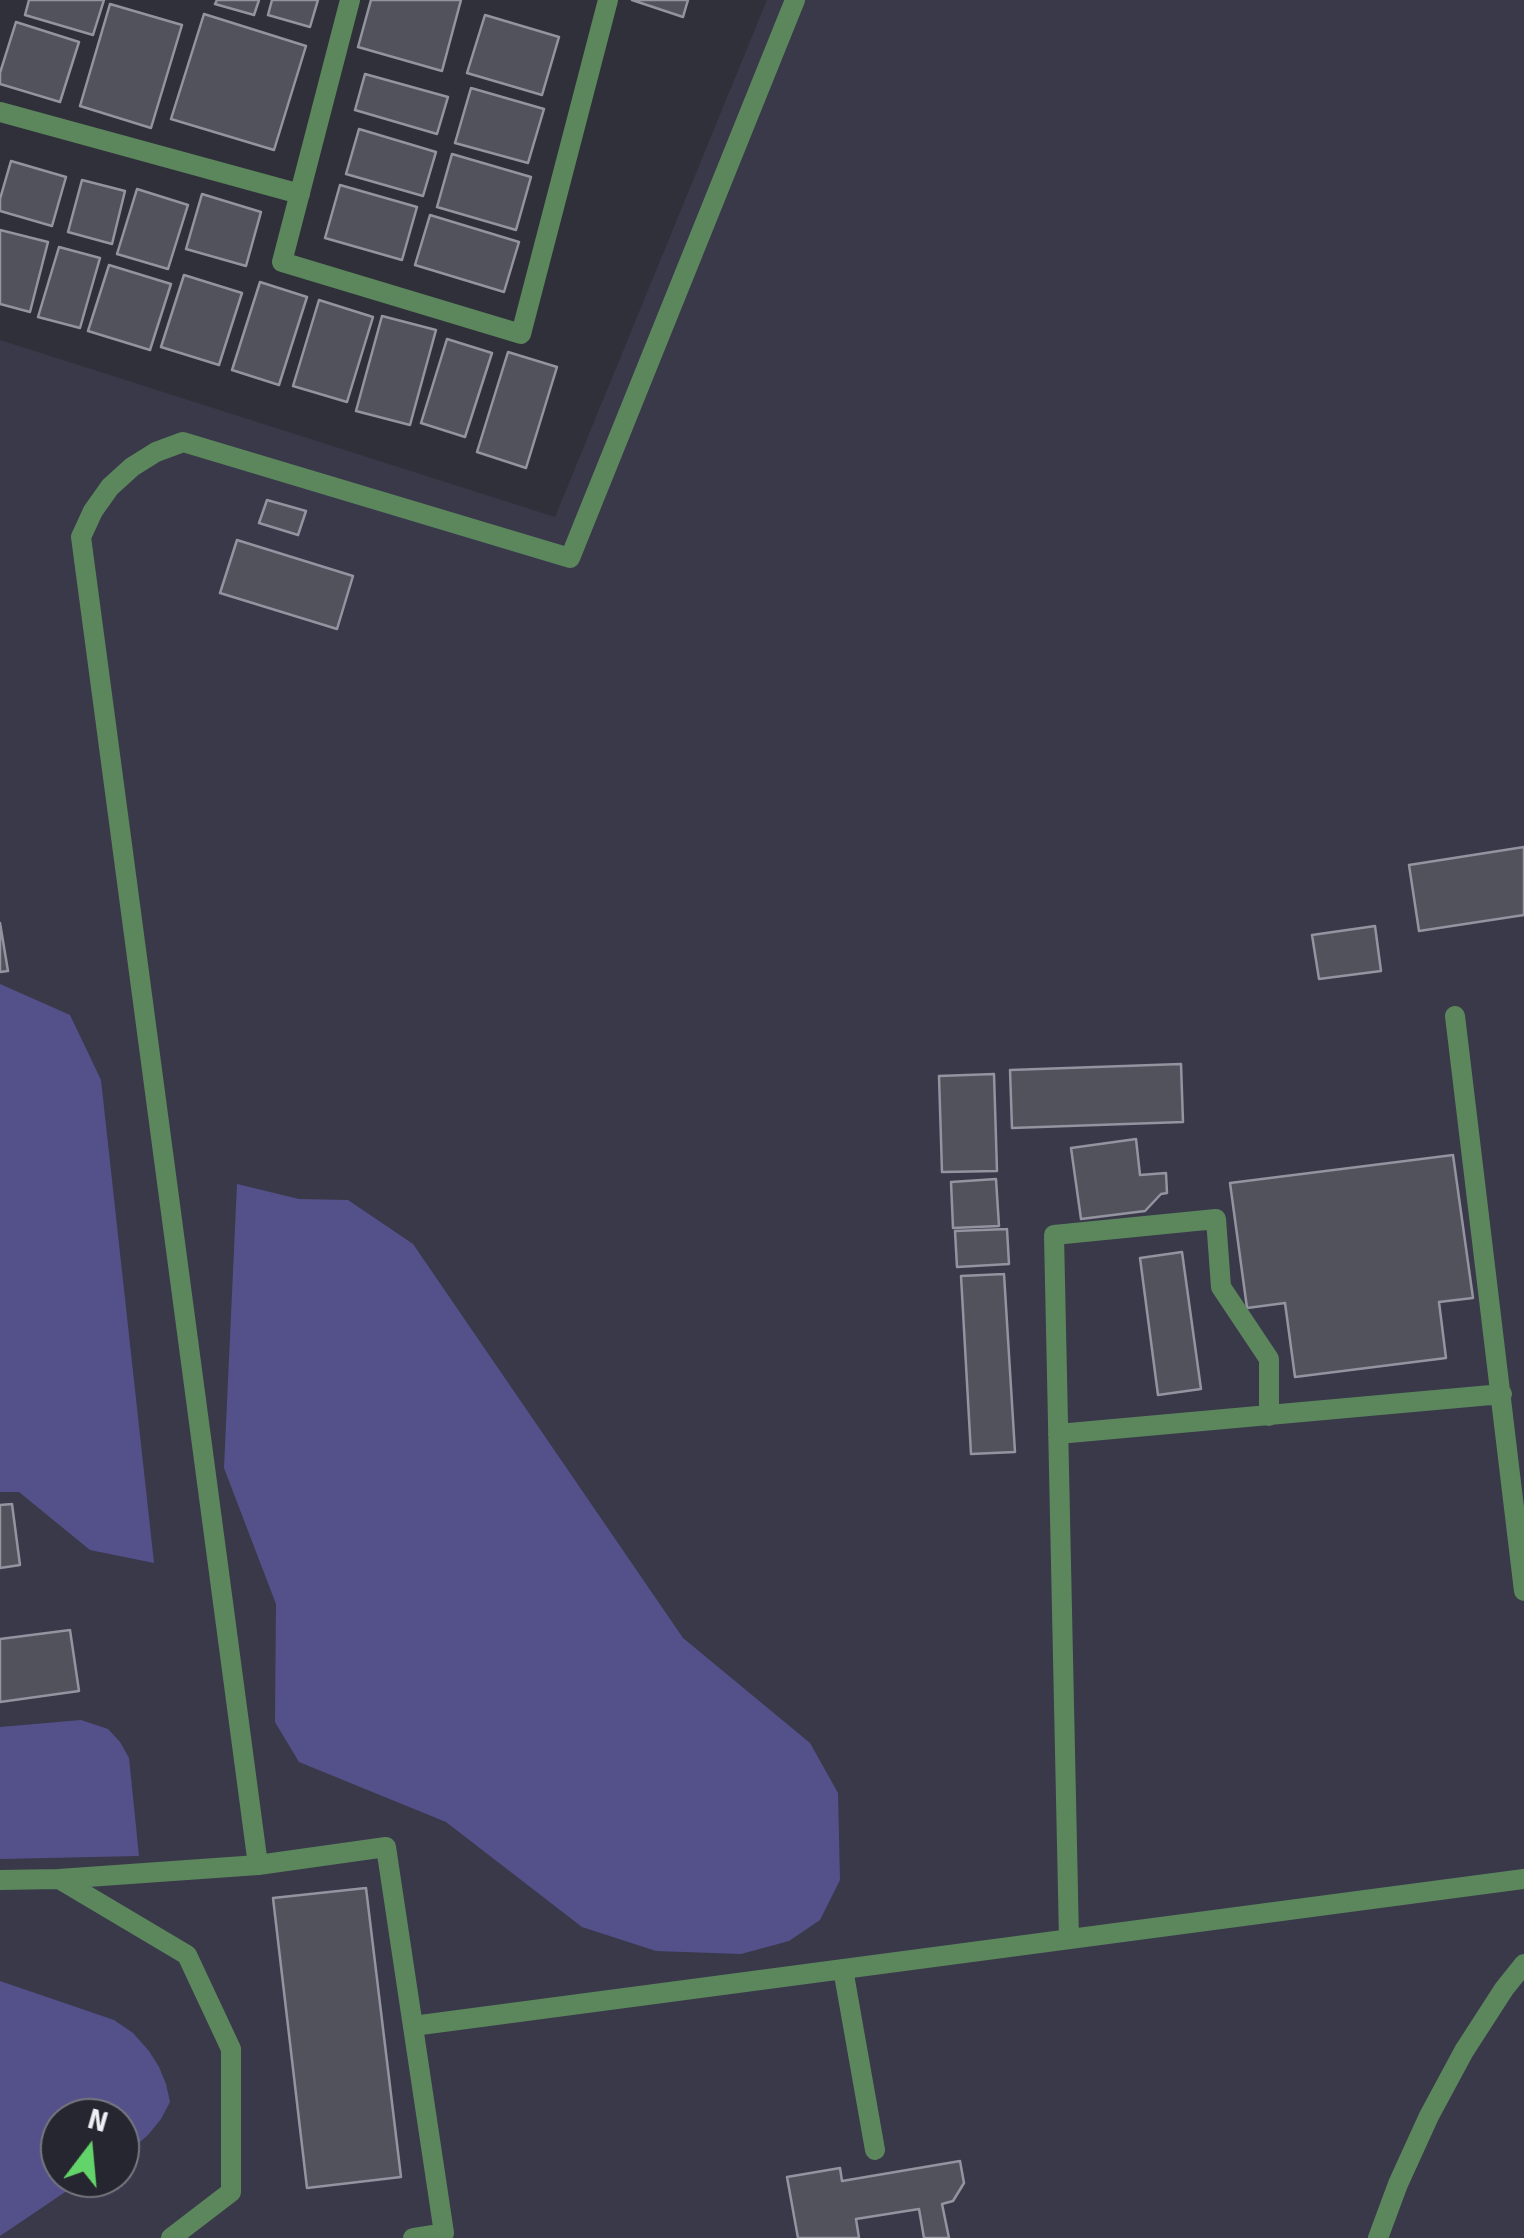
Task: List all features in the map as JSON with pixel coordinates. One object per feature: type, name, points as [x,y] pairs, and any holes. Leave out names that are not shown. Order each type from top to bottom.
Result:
[{"type":"street","points":[[350,0],[282,262],[522,334],[608,0]]},
{"type":"street","points":[[258,1866],[81,537],[110,487],[156,452],[183,442],[570,558],[794,0]]},
{"type":"street","points":[[0,112],[300,194]]},
{"type":"street","points":[[1455,1016],[1521,1531],[1524,1591]]},
{"type":"street","points":[[1069,1939],[1054,1235],[1216,1219],[1221,1287],[1269,1358],[1269,1416]]},
{"type":"street","points":[[1058,1434],[1502,1394]]},
{"type":"street","points":[[0,1880],[258,1866],[386,1848],[448,2236],[414,2238]]},
{"type":"street","points":[[58,1879],[188,1955],[231,2049],[230,2192],[171,2238]]},
{"type":"street","points":[[412,2026],[1524,1879]]},
{"type":"street","points":[[1378,2238],[1429,2116],[1464,2052],[1524,1964]]},
{"type":"street","points":[[843,1970],[875,2150]]},
{"type":"shaded area","points":[[767,0],[1524,0],[1524,2238],[0,2238],[0,340],[555,517]]},
{"type":"shaded area","points":[[0,984],[70,1015],[101,1080],[154,1563],[90,1550],[19,1492],[0,1492]]},
{"type":"shaded area","points":[[237,1184],[299,1199],[348,1200],[413,1244],[683,1638],[810,1743],[838,1793],[840,1880],[820,1920],[789,1941],[741,1954],[656,1951],[582,1927],[446,1822],[299,1762],[275,1722],[276,1604],[224,1468]]},
{"type":"shaded area","points":[[81,1720],[108,1729],[129,1758],[139,1856],[0,1859],[0,1727]]},
{"type":"shaded area","points":[[0,1981],[114,2020],[133,2033],[159,2067],[170,2102],[140,2142],[140,2098],[40,2098],[40,2198],[56,2198],[0,2236]]},
{"type":"building","points":[[29,0],[104,0],[93,35],[25,15]]},
{"type":"building","points":[[217,0],[259,0],[254,15],[215,4]]},
{"type":"building","points":[[272,0],[318,0],[310,27],[268,15]]},
{"type":"building","points":[[371,0],[461,0],[442,71],[358,47]]},
{"type":"building","points":[[632,0],[688,0],[683,17]]},
{"type":"building","points":[[110,4],[182,25],[151,128],[80,106]]},
{"type":"building","points":[[204,14],[306,46],[274,150],[171,119]]},
{"type":"building","points":[[485,15],[559,37],[542,95],[467,73]]},
{"type":"building","points":[[16,22],[79,42],[60,102],[0,84]]},
{"type":"building","points":[[365,74],[448,97],[437,134],[355,110]]},
{"type":"building","points":[[471,88],[544,109],[528,163],[455,143]]},
{"type":"building","points":[[359,129],[436,152],[423,196],[346,174]]},
{"type":"building","points":[[452,154],[531,177],[516,230],[437,207]]},
{"type":"building","points":[[11,161],[66,177],[52,226],[0,211]]},
{"type":"building","points":[[82,180],[125,191],[112,244],[68,232]]},
{"type":"building","points":[[340,185],[417,207],[402,260],[325,238]]},
{"type":"building","points":[[137,189],[188,205],[168,269],[117,254]]},
{"type":"building","points":[[202,194],[261,212],[246,266],[186,249]]},
{"type":"building","points":[[430,215],[519,242],[504,292],[415,265]]},
{"type":"building","points":[[0,230],[48,242],[30,312],[0,304]]},
{"type":"building","points":[[59,247],[100,258],[80,328],[38,317]]},
{"type":"building","points":[[109,265],[171,284],[150,350],[88,331]]},
{"type":"building","points":[[184,275],[242,293],[219,365],[161,347]]},
{"type":"building","points":[[260,282],[307,297],[279,385],[232,370]]},
{"type":"building","points":[[319,300],[373,317],[347,402],[293,386]]},
{"type":"building","points":[[382,316],[436,330],[410,425],[356,411]]},
{"type":"building","points":[[447,339],[492,353],[465,437],[421,423]]},
{"type":"building","points":[[508,352],[557,367],[526,468],[477,452]]},
{"type":"building","points":[[267,500],[306,511],[298,535],[259,523]]},
{"type":"building","points":[[237,540],[353,576],[337,629],[220,593]]},
{"type":"building","points":[[1524,847],[1524,915],[1419,931],[1409,865]]},
{"type":"building","points":[[0,923],[8,971],[0,972]]},
{"type":"building","points":[[1375,926],[1381,971],[1319,979],[1312,935]]},
{"type":"building","points":[[1181,1064],[1183,1122],[1012,1128],[1010,1070]]},
{"type":"building","points":[[994,1074],[997,1171],[942,1172],[939,1076]]},
{"type":"building","points":[[1136,1139],[1140,1175],[1166,1173],[1167,1193],[1161,1194],[1145,1211],[1081,1219],[1071,1148]]},
{"type":"building","points":[[1453,1155],[1473,1298],[1439,1302],[1446,1358],[1295,1377],[1285,1303],[1247,1308],[1230,1183]]},
{"type":"building","points":[[996,1179],[999,1226],[953,1228],[951,1182]]},
{"type":"building","points":[[1007,1229],[1009,1264],[957,1267],[955,1231]]},
{"type":"building","points":[[1182,1252],[1201,1389],[1158,1395],[1140,1258]]},
{"type":"building","points":[[1004,1274],[1015,1452],[971,1454],[961,1276]]},
{"type":"building","points":[[12,1504],[20,1565],[0,1568],[0,1505]]},
{"type":"building","points":[[70,1630],[79,1691],[0,1702],[0,1639]]},
{"type":"building","points":[[366,1888],[401,2177],[307,2188],[273,1898]]},
{"type":"building","points":[[960,2161],[964,2183],[953,2201],[942,2204],[949,2238],[924,2238],[919,2209],[856,2219],[859,2238],[798,2238],[787,2177],[840,2168],[842,2181]]}]
